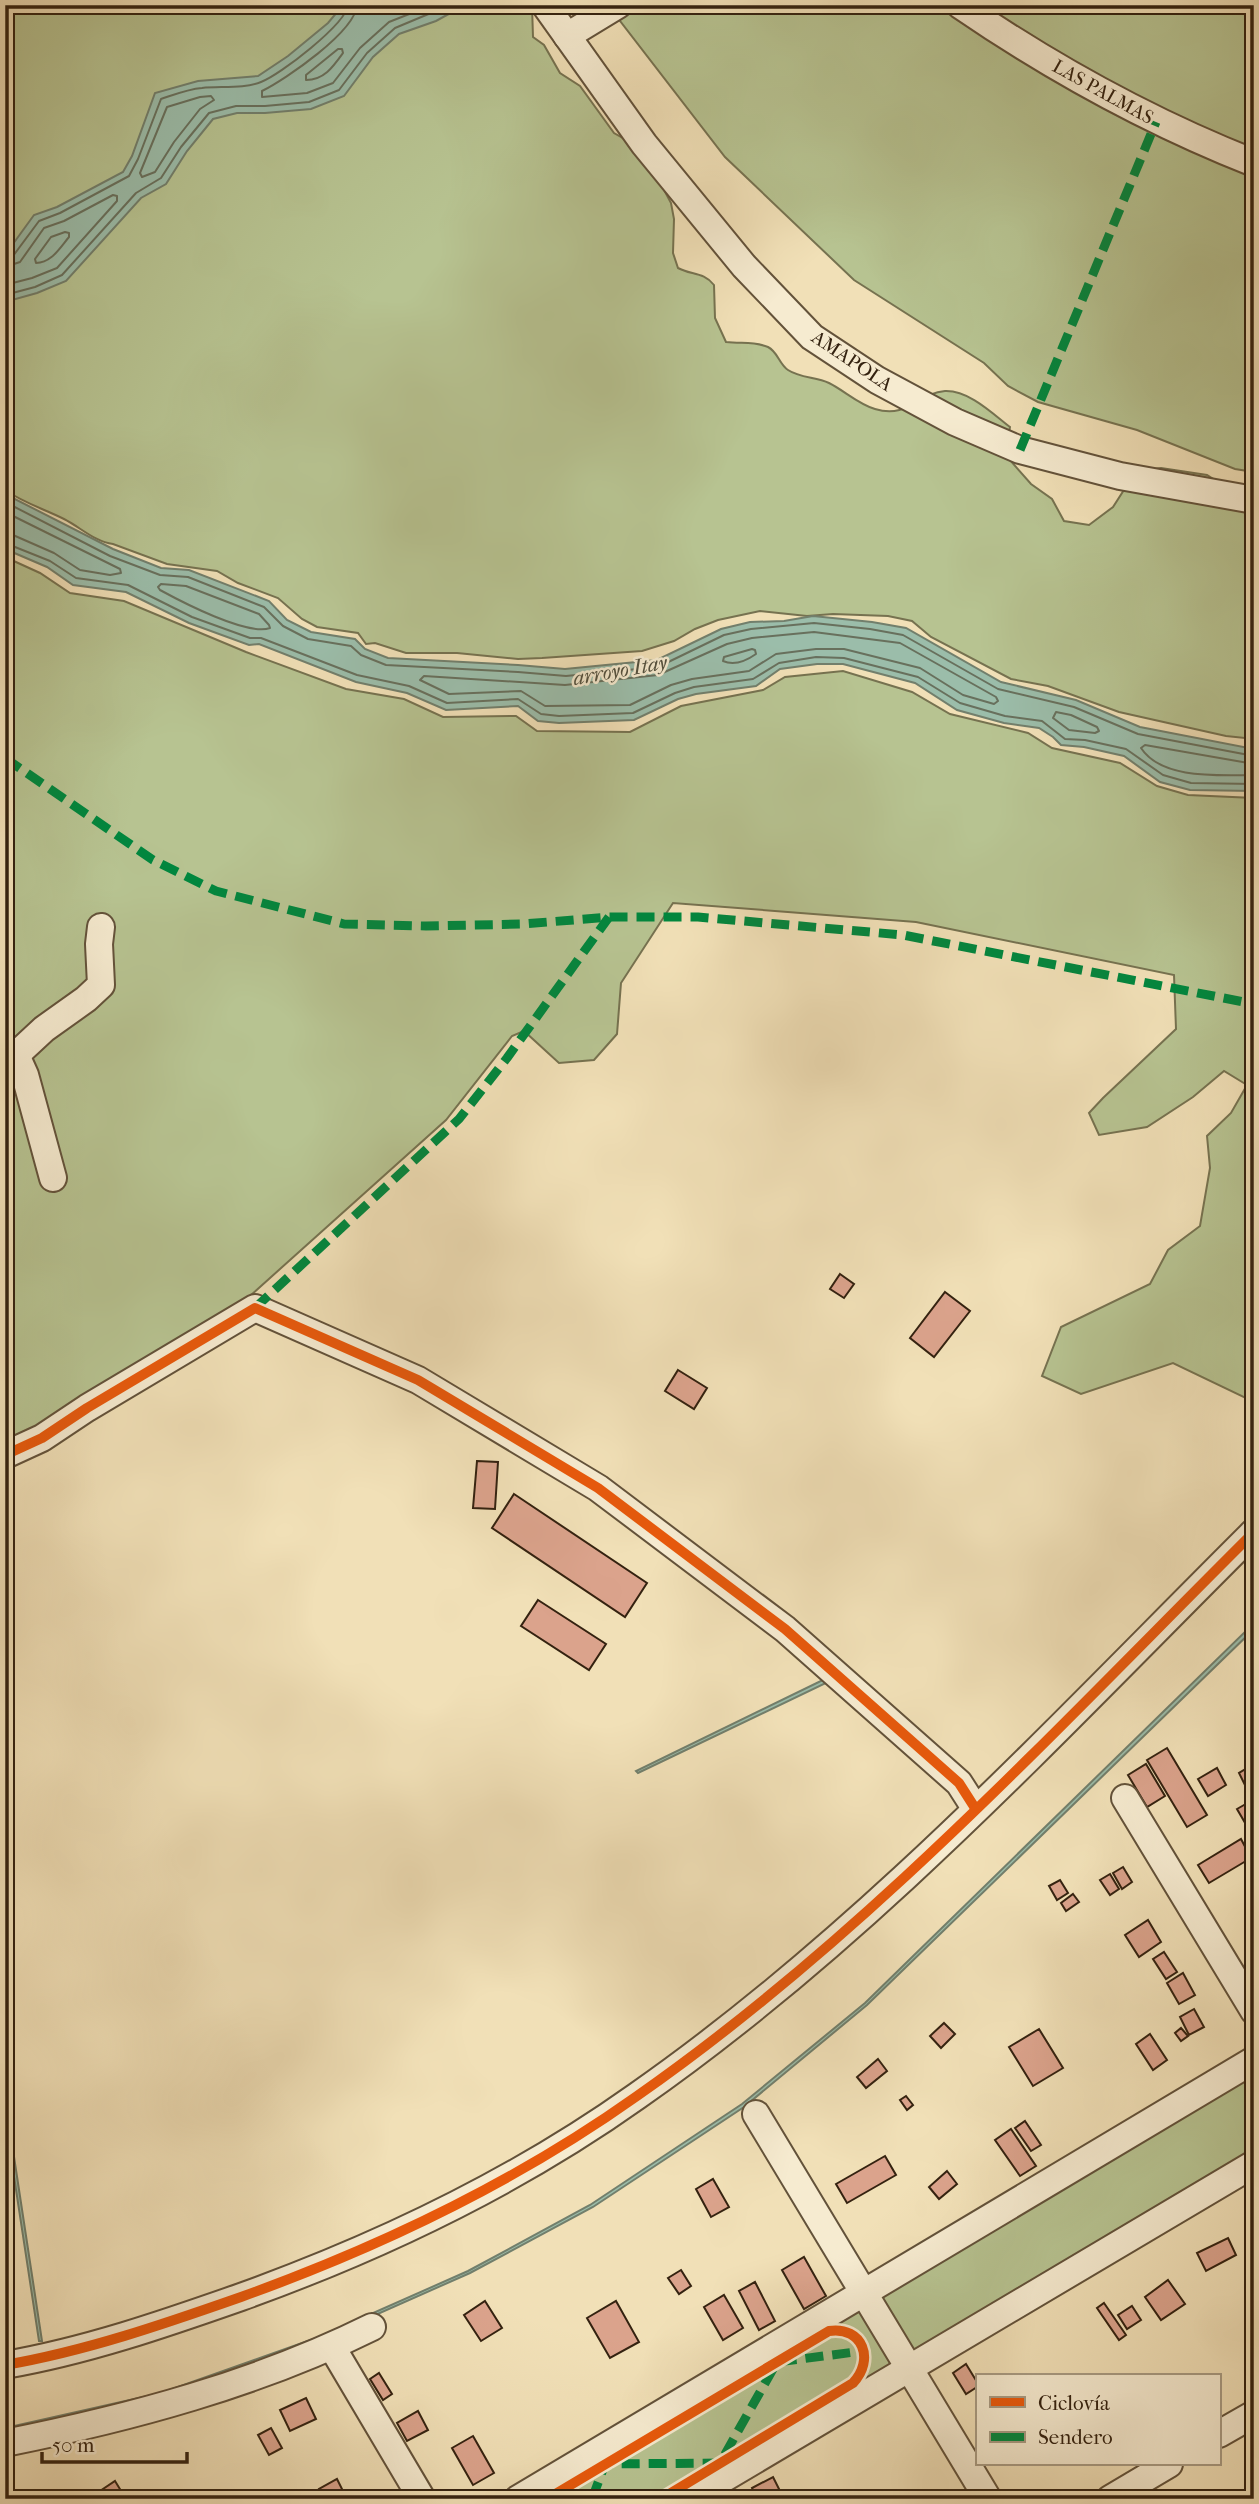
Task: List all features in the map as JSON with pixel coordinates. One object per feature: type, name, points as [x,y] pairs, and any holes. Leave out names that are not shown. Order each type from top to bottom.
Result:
[{"type":"street","name":"AMAPOLA","points":[[545,5],[645,144],[744,266],[812,337],[877,380],[956,422],[1020,450],[1121,476],[1254,500]]},
{"type":"street","points":[[567,36],[618,5]]},
{"type":"street","name":"LAS PALMAS","points":[[960,5],[1006,37],[1156,122],[1254,163]]},
{"type":"street","points":[[53,1178],[25,1075],[11,1056],[101,985],[99,944],[102,926]]},
{"type":"street","points":[[5,1455],[43,1438],[88,1408],[256,1308],[418,1380],[598,1488],[785,1629],[959,1783],[975,1808]]},
{"type":"street","points":[[5,2365],[145,2331],[305,2274],[449,2208],[512,2174],[634,2099],[704,2049],[821,1954],[975,1808],[1254,1532]]},
{"type":"street","points":[[1125,1798],[1254,2011]]},
{"type":"street","points":[[518,2499],[1254,2060]]},
{"type":"street","points":[[756,2114],[988,2499]]},
{"type":"street","points":[[689,2499],[1254,2164]]},
{"type":"street","points":[[5,2443],[83,2428],[214,2389],[332,2347],[372,2327]]},
{"type":"street","points":[[332,2347],[422,2499]]},
{"type":"street","points":[[1220,2433],[1254,2414]]},
{"type":"street","points":[[1110,2499],[1166,2466]]},
{"type":"shaded area","points":[[5,5],[532,5],[533,37],[544,45],[560,73],[580,86],[614,133],[628,141],[663,188],[671,203],[674,219],[673,253],[678,268],[702,276],[714,285],[715,318],[726,342],[768,347],[788,370],[829,383],[875,409],[896,411],[927,396],[945,391],[963,394],[1010,427],[1006,451],[1009,459],[1031,484],[1052,499],[1064,521],[1089,525],[1113,507],[1131,479],[1145,470],[1161,468],[1207,475],[1254,505],[1254,739],[1226,736],[1119,712],[1048,686],[1011,679],[931,637],[912,621],[888,616],[807,616],[760,611],[718,620],[674,641],[642,651],[518,659],[457,653],[406,653],[375,643],[366,644],[358,633],[317,627],[302,619],[278,598],[238,583],[217,571],[167,564],[100,540],[64,519],[12,495],[5,490]]},
{"type":"shaded area","points":[[601,5],[1218,5],[1254,11],[1254,472],[1235,469],[1137,430],[1038,402],[1008,386],[984,363],[854,280],[725,157],[620,21]]},
{"type":"shaded area","points":[[5,557],[40,573],[70,593],[124,601],[246,652],[346,689],[404,699],[443,717],[516,716],[537,731],[630,732],[681,706],[763,690],[785,677],[843,671],[912,692],[950,714],[1028,733],[1052,748],[1120,763],[1157,786],[1188,795],[1254,798],[1254,1402],[1173,1363],[1081,1394],[1042,1376],[1061,1327],[1150,1284],[1168,1250],[1200,1226],[1210,1168],[1207,1136],[1231,1113],[1247,1085],[1224,1071],[1193,1097],[1147,1127],[1099,1135],[1089,1113],[1176,1029],[1174,975],[916,922],[673,903],[621,983],[617,1034],[594,1060],[559,1063],[524,1031],[512,1036],[446,1120],[241,1304],[112,1378],[32,1429],[5,1442]]},
{"type":"shaded area","points":[[1254,2071],[1254,2155],[915,2355],[879,2294]]},
{"type":"shaded area","points":[[860,2310],[892,2360],[890,2370],[672,2499],[537,2499]]},
{"type":"water","points":[[343,5],[465,5],[436,21],[399,34],[373,57],[344,96],[311,109],[237,113],[213,119],[187,151],[166,184],[141,198],[66,281],[5,302],[5,255],[34,215],[57,207],[123,172],[132,156],[155,93],[198,81],[258,76],[288,56],[328,23]]},
{"type":"water","name":"arroyo Itay","points":[[5,494],[113,549],[161,568],[189,570],[269,601],[287,620],[311,632],[355,639],[365,649],[388,658],[565,669],[657,660],[721,629],[750,622],[784,621],[813,616],[906,628],[1001,682],[1076,700],[1140,727],[1254,749],[1254,791],[1190,790],[1160,782],[1124,756],[1061,745],[1039,728],[1004,723],[957,710],[915,683],[843,664],[780,669],[756,686],[678,699],[634,720],[559,723],[538,721],[518,706],[446,710],[407,693],[356,682],[259,644],[249,645],[189,623],[126,592],[73,585],[47,567],[5,549]]},
{"type":"water","points":[[1254,1623],[1254,1629],[867,2005],[744,2107],[593,2207],[470,2273],[319,2340],[166,2395],[5,2432],[5,2428],[161,2393],[319,2337],[468,2271],[590,2205],[742,2104],[865,2003]]},
{"type":"water","points":[[827,1678],[828,1682],[638,1773],[636,1771]]},
{"type":"water","points":[[8,2137],[11,2137],[42,2341],[39,2341]]},
{"type":"building","points":[[840,1274],[854,1284],[844,1298],[830,1289]]},
{"type":"building","points":[[945,1292],[970,1311],[934,1357],[910,1338]]},
{"type":"building","points":[[678,1370],[707,1388],[694,1409],[665,1391]]},
{"type":"building","points":[[477,1461],[498,1462],[495,1509],[473,1508]]},
{"type":"building","points":[[514,1494],[647,1583],[625,1617],[492,1528]]},
{"type":"building","points":[[538,1600],[606,1644],[589,1670],[521,1626]]},
{"type":"building","points":[[1167,1748],[1207,1815],[1187,1827],[1147,1760]]},
{"type":"building","points":[[1146,1764],[1165,1796],[1147,1807],[1128,1775]]},
{"type":"building","points":[[1254,1764],[1254,1780],[1245,1785],[1239,1773]]},
{"type":"building","points":[[1217,1768],[1226,1785],[1208,1796],[1198,1779]]},
{"type":"building","points":[[1251,1801],[1254,1806],[1254,1831],[1251,1833],[1237,1809]]},
{"type":"building","points":[[1241,1839],[1251,1858],[1209,1883],[1198,1865]]},
{"type":"building","points":[[1123,1867],[1132,1882],[1122,1889],[1113,1873]]},
{"type":"building","points":[[1110,1874],[1119,1889],[1110,1895],[1100,1880]]},
{"type":"building","points":[[1060,1880],[1068,1893],[1057,1900],[1049,1886]]},
{"type":"building","points":[[1073,1894],[1079,1902],[1066,1911],[1061,1903]]},
{"type":"building","points":[[1148,1920],[1161,1942],[1139,1957],[1125,1935]]},
{"type":"building","points":[[1164,1952],[1177,1972],[1166,1979],[1153,1959]]},
{"type":"building","points":[[1183,1973],[1195,1995],[1179,2004],[1167,1983]]},
{"type":"building","points":[[1194,2009],[1204,2027],[1189,2035],[1180,2017]]},
{"type":"building","points":[[944,2023],[955,2034],[941,2048],[930,2036]]},
{"type":"building","points":[[1181,2028],[1188,2036],[1181,2041],[1175,2033]]},
{"type":"building","points":[[1039,2029],[1063,2068],[1033,2086],[1009,2047]]},
{"type":"building","points":[[1150,2034],[1167,2060],[1153,2070],[1136,2044]]},
{"type":"building","points":[[878,2059],[887,2071],[866,2088],[857,2077]]},
{"type":"building","points":[[906,2096],[913,2105],[907,2110],[900,2100]]},
{"type":"building","points":[[1025,2121],[1041,2145],[1031,2151],[1015,2128]]},
{"type":"building","points":[[1011,2129],[1036,2166],[1020,2176],[995,2140]]},
{"type":"building","points":[[885,2156],[896,2175],[847,2203],[836,2184]]},
{"type":"building","points":[[947,2171],[957,2184],[939,2199],[929,2187]]},
{"type":"building","points":[[713,2179],[729,2207],[711,2217],[696,2189]]},
{"type":"building","points":[[1228,2238],[1236,2255],[1206,2271],[1197,2253]]},
{"type":"building","points":[[804,2257],[826,2296],[804,2309],[782,2270]]},
{"type":"building","points":[[681,2270],[691,2286],[679,2294],[668,2278]]},
{"type":"building","points":[[1168,2280],[1185,2304],[1161,2320],[1145,2297]]},
{"type":"building","points":[[755,2282],[775,2321],[759,2330],[739,2291]]},
{"type":"building","points":[[724,2295],[743,2328],[723,2340],[704,2307]]},
{"type":"building","points":[[485,2301],[502,2328],[481,2341],[464,2315]]},
{"type":"building","points":[[616,2301],[639,2342],[610,2358],[587,2318]]},
{"type":"building","points":[[1104,2303],[1126,2335],[1119,2340],[1097,2308]]},
{"type":"building","points":[[1132,2306],[1141,2320],[1127,2329],[1118,2315]]},
{"type":"building","points":[[966,2364],[976,2380],[976,2388],[966,2394],[953,2373]]},
{"type":"building","points":[[379,2373],[392,2394],[383,2400],[370,2379]]},
{"type":"building","points":[[306,2398],[316,2419],[290,2431],[280,2410]]},
{"type":"building","points":[[418,2411],[428,2430],[407,2441],[397,2423]]},
{"type":"building","points":[[271,2428],[282,2448],[269,2455],[258,2435]]},
{"type":"building","points":[[473,2436],[494,2473],[473,2485],[452,2448]]},
{"type":"building","points":[[773,2477],[784,2499],[757,2499],[752,2488]]},
{"type":"building","points":[[337,2479],[344,2493],[333,2499],[324,2499],[319,2489]]},
{"type":"building","points":[[115,2481],[126,2499],[101,2499],[97,2493]]},
{"type":"marked path","points":[[1020,450],[1156,122]]},
{"type":"marked path","points":[[5,758],[153,860],[216,891],[344,924],[426,926],[524,924],[609,917],[698,917],[903,935],[1254,1004]]},
{"type":"marked path","points":[[255,1308],[459,1119],[507,1058],[609,917]]},
{"type":"marked path","points":[[592,2499],[605,2464],[720,2463],[777,2362],[863,2351]]},
{"type":"cycle path","points":[[5,1455],[42,1438],[87,1408],[255,1308],[418,1380],[598,1488],[785,1629],[959,1783],[975,1808]]},
{"type":"cycle path","points":[[5,2365],[124,2336],[212,2307],[345,2257],[446,2210],[544,2157],[591,2127],[721,2034],[881,1899],[958,1828],[1254,1532]]},
{"type":"cycle path","points":[[547,2499],[829,2331],[841,2331],[857,2339],[864,2355],[860,2374],[853,2383],[661,2499]]}]
